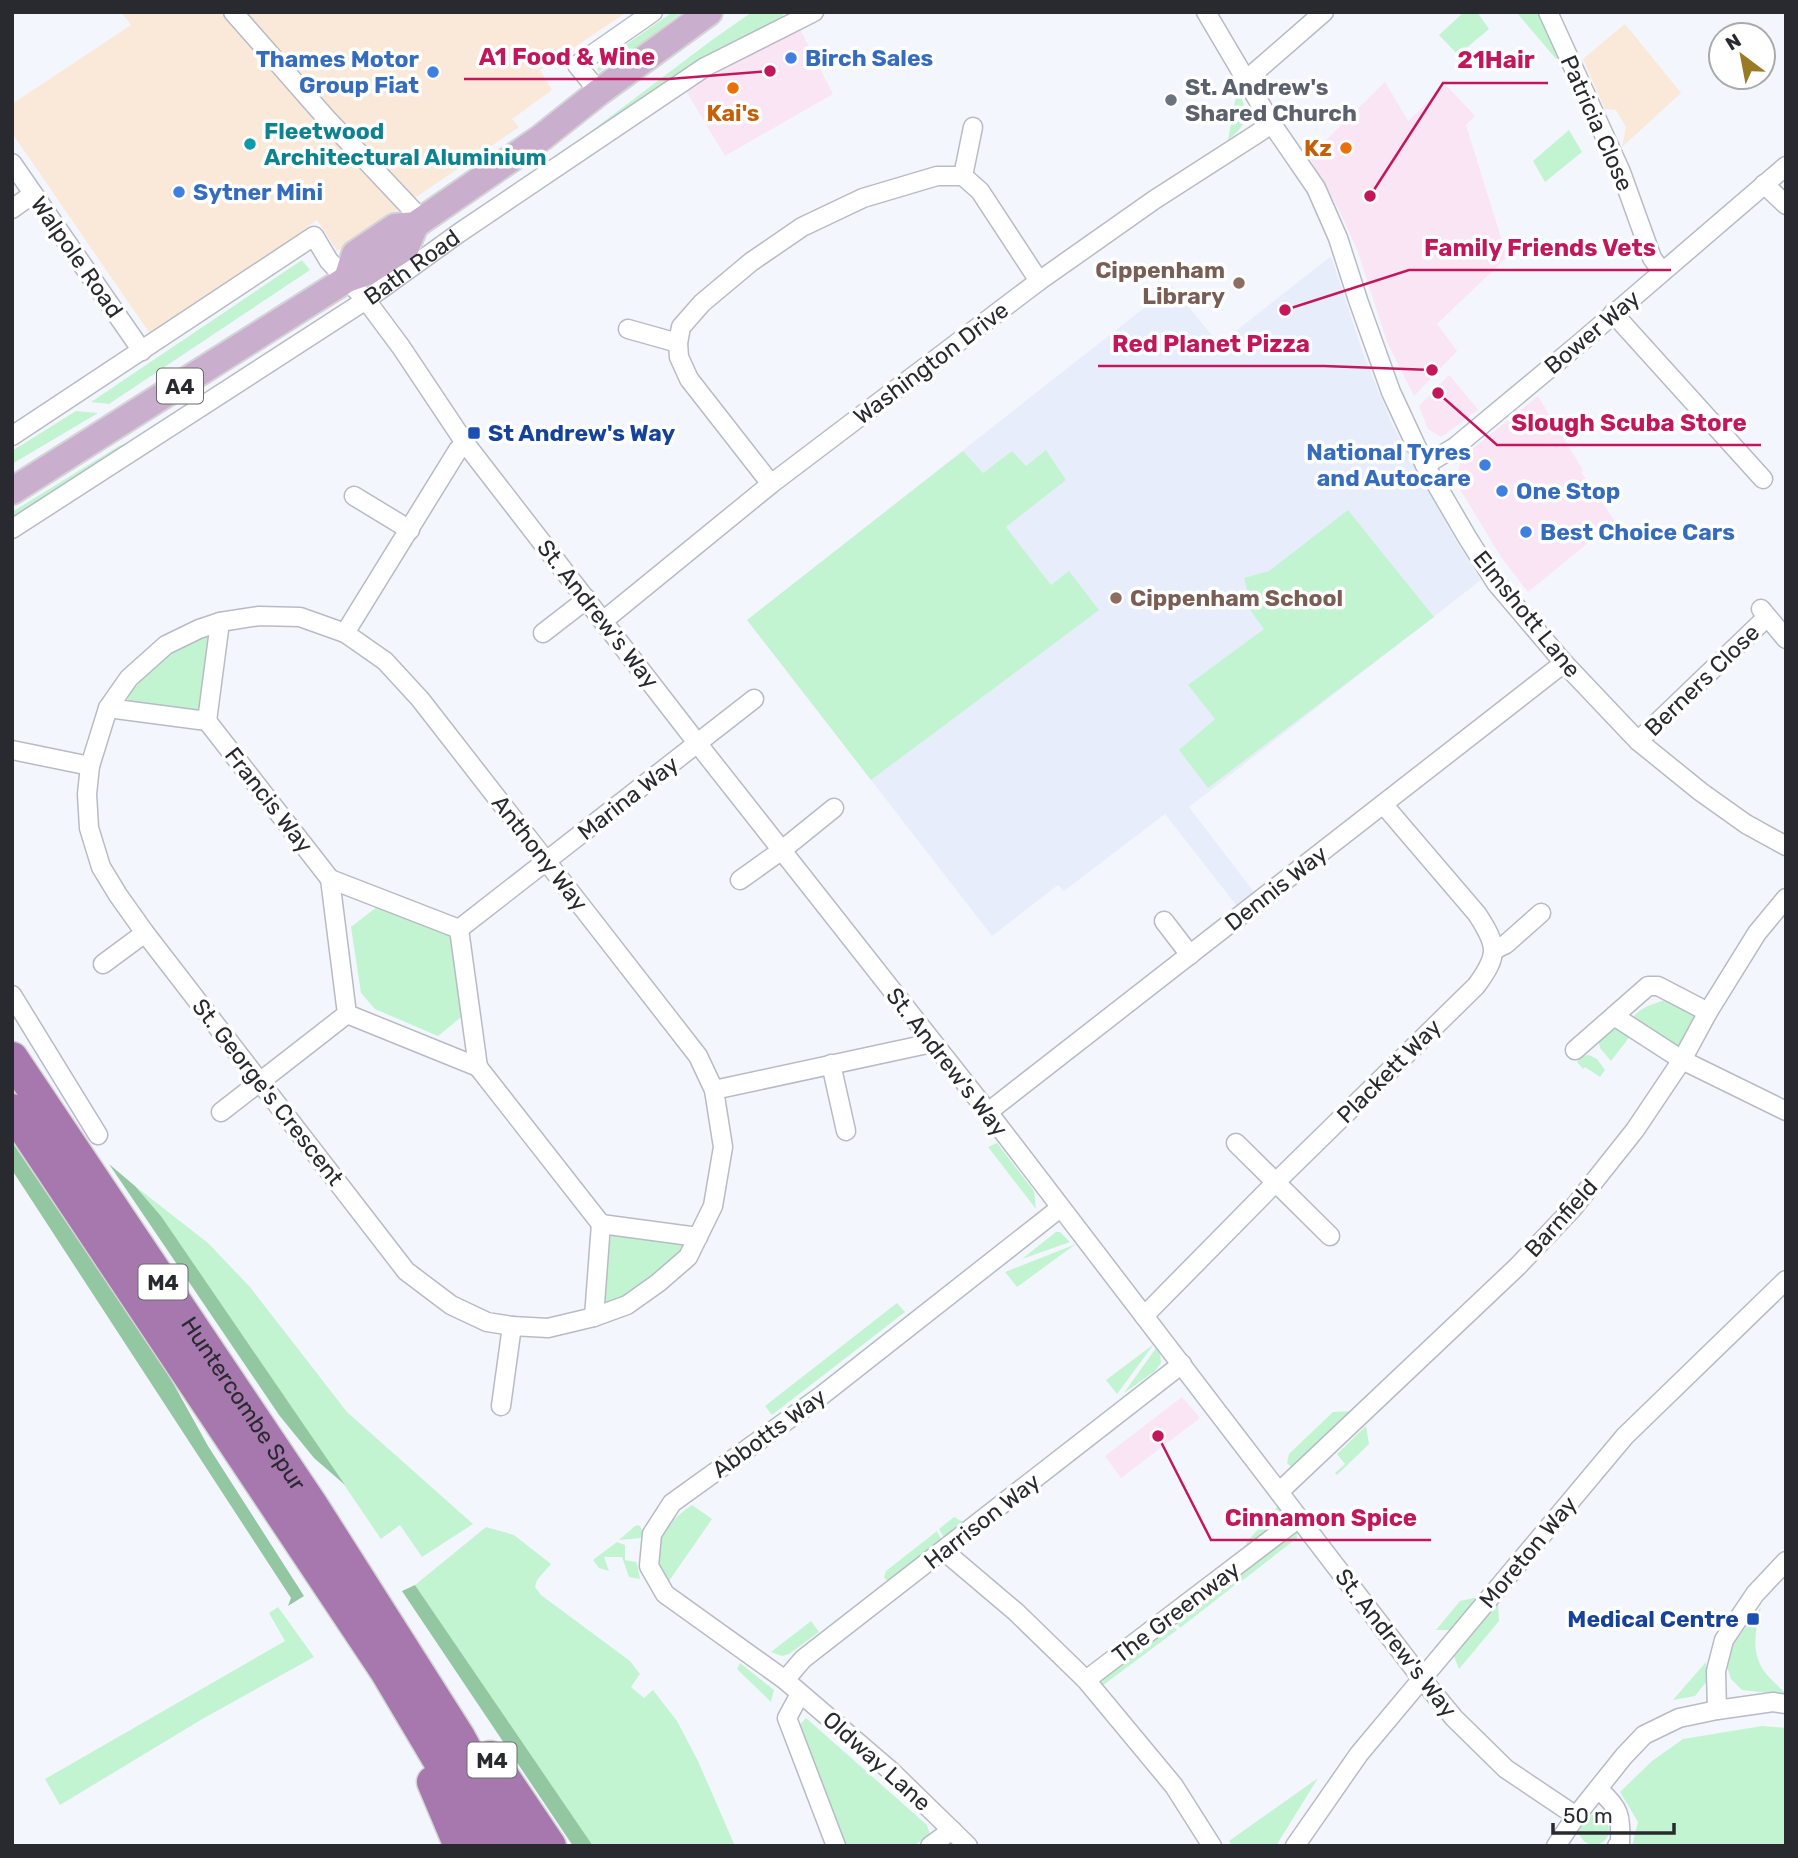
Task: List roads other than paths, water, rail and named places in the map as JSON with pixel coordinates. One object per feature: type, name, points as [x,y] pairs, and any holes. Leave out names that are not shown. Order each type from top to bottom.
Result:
[{"type":"highway","name":"Huntercombe Spur","points":[[12,1058],[313,1507],[425,1682]]},
{"type":"highway","name":"Huntercombe Spur","points":[[12,1110],[386,1671]]},
{"type":"highway","name":"M4","points":[[386,1671],[460,1846]]},
{"type":"highway","name":"M4","points":[[386,1671],[488,1846]]},
{"type":"highway","name":"M4","points":[[425,1682],[518,1846]]},
{"type":"highway","name":"M4","points":[[425,1682],[488,1754],[550,1846]]},
{"type":"main road","name":"Bath Road","points":[[12,491],[347,279],[367,272],[406,247],[418,222],[541,138],[709,12]]},
{"type":"street","points":[[233,12],[418,222]]},
{"type":"street","points":[[599,92],[577,65],[653,12]]},
{"type":"street","name":"Bath Road","points":[[12,529],[366,300],[459,233],[705,67],[814,12]]},
{"type":"street","name":"Elmshott Lane","points":[[1206,12],[1272,124],[1316,188],[1338,238],[1357,300],[1391,392],[1425,465],[1496,583],[1564,663],[1638,741],[1745,824],[1786,846]]},
{"type":"street","points":[[1247,80],[1324,12]]},
{"type":"street","name":"Patricia Close","points":[[1548,12],[1621,172],[1652,258],[1662,272]]},
{"type":"street","name":"Washington Drive","points":[[603,621],[771,484],[1040,281],[1154,200],[1272,124]]},
{"type":"street","points":[[963,176],[973,127]]},
{"type":"street","name":"Walpole Road","points":[[12,163],[142,351]]},
{"type":"street","name":"Bower Way","points":[[1425,465],[1455,447],[1786,166]]},
{"type":"street","points":[[771,484],[689,379],[679,357],[681,327],[702,303],[751,262],[802,227],[863,198],[937,176],[963,176],[980,191],[1040,281]]},
{"type":"street","points":[[1764,184],[1786,205]]},
{"type":"street","points":[[12,209],[33,194]]},
{"type":"street","name":"St. Andrew's Way","points":[[142,351],[314,236],[329,261],[366,300],[401,347],[465,443],[988,1112],[1422,1679],[1454,1718],[1506,1769],[1576,1815]]},
{"type":"street","points":[[1613,313],[1763,479]]},
{"type":"street","points":[[628,329],[678,343]]},
{"type":"street","points":[[12,436],[142,351]]},
{"type":"street","points":[[345,633],[458,450],[465,443]]},
{"type":"street","points":[[354,496],[410,530]]},
{"type":"street","points":[[543,633],[587,599]]},
{"type":"street","name":"Berners Close","points":[[1638,741],[1764,614],[1786,639]]},
{"type":"street","name":"St. George's Crescent","points":[[345,633],[300,617],[259,616],[220,622],[166,645],[130,678],[108,708],[90,766],[87,794],[89,828],[101,867],[145,933],[406,1271],[451,1305],[487,1322],[512,1326],[548,1328],[594,1317],[627,1305],[688,1257],[713,1206],[723,1147],[714,1090]]},
{"type":"street","points":[[108,708],[207,721],[220,622]]},
{"type":"street","name":"Anthony Way","points":[[345,633],[385,661],[420,699],[698,1056],[714,1090]]},
{"type":"street","name":"Dennis Way","points":[[988,1112],[1564,663]]},
{"type":"street","name":"Marina Way","points":[[459,929],[754,699]]},
{"type":"street","name":"Francis Way","points":[[207,721],[330,879]]},
{"type":"street","points":[[12,750],[90,766]]},
{"type":"street","points":[[1383,804],[1476,914],[1487,930],[1494,950],[1506,944],[1541,913]]},
{"type":"street","points":[[740,880],[834,808]]},
{"type":"street","points":[[347,1014],[330,879],[459,929],[478,1067]]},
{"type":"street","name":"Barnfield","points":[[1279,1492],[1518,1266],[1573,1208],[1635,1130],[1682,1060],[1757,933],[1786,898]]},
{"type":"street","points":[[1164,921],[1191,955]]},
{"type":"street","points":[[103,964],[145,933]]},
{"type":"street","name":"Plackett Way","points":[[1144,1316],[1476,986],[1489,968],[1494,950]]},
{"type":"street","points":[[1576,1050],[1648,986],[1658,986],[1708,1012]]},
{"type":"street","points":[[12,995],[98,1135]]},
{"type":"street","points":[[347,1014],[478,1067],[601,1224],[594,1317]]},
{"type":"street","points":[[221,1112],[347,1014]]},
{"type":"street","points":[[1614,1016],[1682,1060],[1786,1111]]},
{"type":"street","points":[[714,1090],[932,1042]]},
{"type":"street","points":[[831,1064],[846,1131]]},
{"type":"street","points":[[1236,1143],[1330,1236]]},
{"type":"street","name":"Abbotts Way","points":[[785,1680],[665,1594],[649,1566],[652,1534],[672,1503],[821,1396],[1060,1208]]},
{"type":"street","points":[[601,1224],[698,1237]]},
{"type":"street","name":"Moreton Way","points":[[1295,1846],[1359,1754],[1625,1436],[1786,1280]]},
{"type":"street","points":[[501,1406],[512,1326]]},
{"type":"street","name":"Harrison Way","points":[[785,1680],[803,1659],[1182,1364]]},
{"type":"street","name":"The Greenway","points":[[1086,1680],[1299,1518]]},
{"type":"street","points":[[944,1551],[1016,1612],[1086,1680],[1174,1786],[1212,1846]]},
{"type":"street","points":[[1717,1710],[1716,1671],[1724,1640],[1755,1594],[1786,1561]]},
{"type":"street","name":"Oldway Lane","points":[[785,1680],[891,1771],[968,1846]]},
{"type":"street","name":"Oldway Lane","points":[[800,1693],[787,1718],[836,1846]]},
{"type":"street","points":[[1558,1845],[1576,1815],[1644,1735],[1679,1718],[1773,1702],[1786,1704]]},
{"type":"street","points":[[1598,1789],[1612,1801],[1621,1821],[1620,1844],[1617,1846]]},
{"type":"street","name":"Oldway Lane","points":[[930,1846],[952,1830]]},
{"type":"place","name":"Birch Sales","points":[[791,58]]},
{"type":"place","name":"A1 Food & Wine","points":[[770,71]]},
{"type":"place","name":"Thames Motor Group Fiat","points":[[433,72]]},
{"type":"place","name":"Kai's","points":[[733,88]]},
{"type":"place","name":"St. Andrew's Shared Church","points":[[1171,100]]},
{"type":"place","name":"Fleetwood Architectural Aluminium","points":[[250,144]]},
{"type":"place","name":"Kz","points":[[1346,148]]},
{"type":"place","name":"Sytner Mini","points":[[179,192]]},
{"type":"place","name":"21Hair","points":[[1370,196]]},
{"type":"place","name":"Cippenham Library","points":[[1239,283]]},
{"type":"place","name":"Family Friends Vets","points":[[1285,310]]},
{"type":"place","name":"Red Planet Pizza","points":[[1432,370]]},
{"type":"place","name":"Slough Scuba Store","points":[[1438,393]]},
{"type":"place","name":"St Andrew's Way","points":[[474,433]]},
{"type":"place","name":"National Tyres and Autocare","points":[[1485,465]]},
{"type":"place","name":"One Stop","points":[[1502,491]]},
{"type":"place","name":"Best Choice Cars","points":[[1526,532]]},
{"type":"place","name":"Cippenham School","points":[[1116,598]]},
{"type":"place","name":"Cinnamon Spice","points":[[1158,1436]]},
{"type":"place","name":"Medical Centre","points":[[1753,1619]]}]
